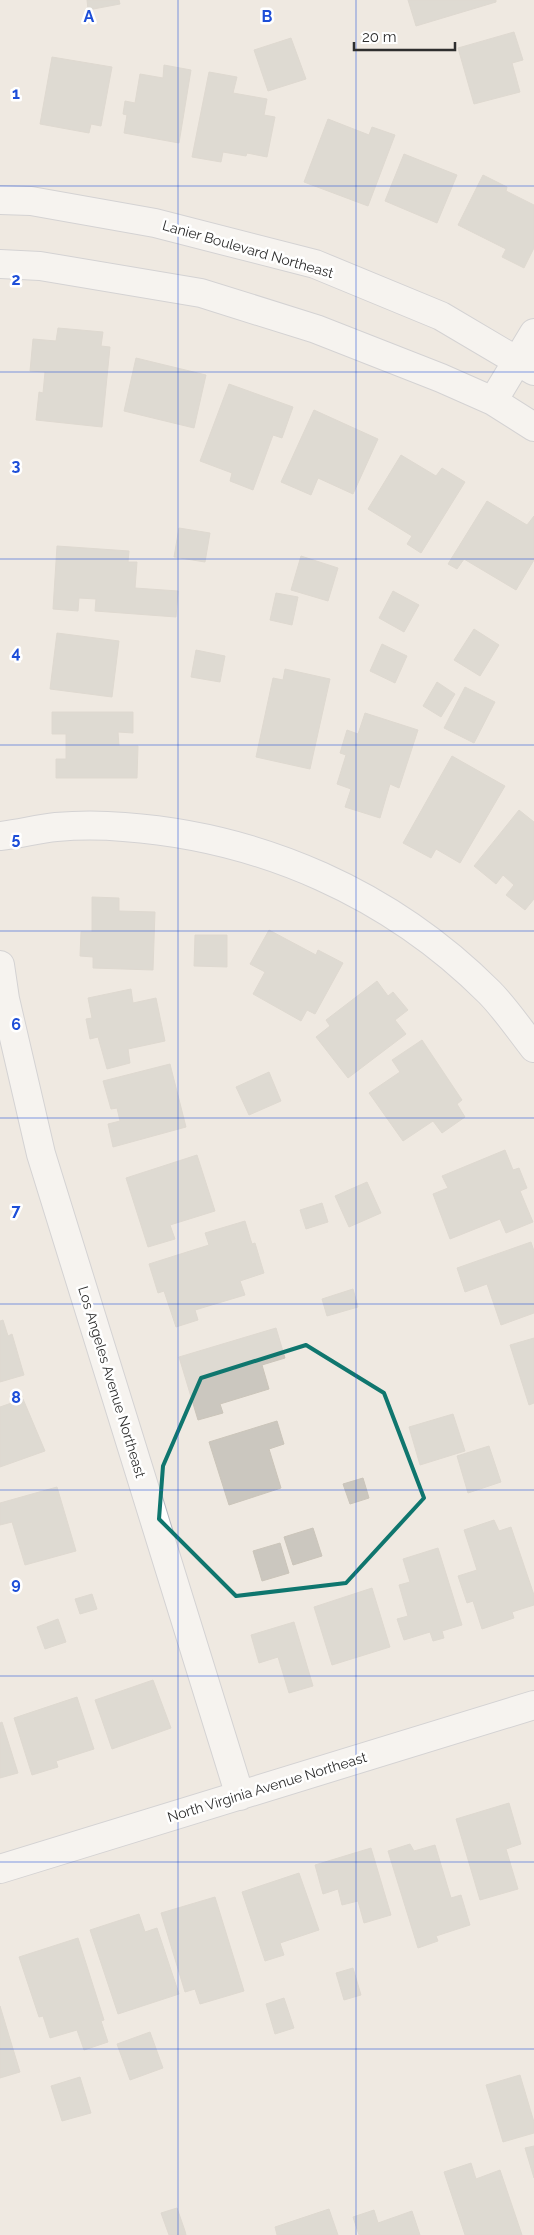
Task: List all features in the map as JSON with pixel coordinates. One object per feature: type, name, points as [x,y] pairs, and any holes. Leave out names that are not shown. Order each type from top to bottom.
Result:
[{"type":"street","name":"Lanier Boulevard Northeast","points":[[0,200],[31,201],[155,223],[315,264],[441,316],[526,365]]},
{"type":"street","points":[[0,264],[40,266],[201,293],[316,328],[493,401],[534,426]]},
{"type":"street","points":[[493,401],[526,365],[534,333]]},
{"type":"street","points":[[0,836],[56,827],[123,827],[190,834],[255,850],[326,877],[385,909],[440,948],[490,993],[534,1048]]},
{"type":"street","name":"Los Angeles Avenue Northeast","points":[[0,965],[5,999],[41,1154],[240,1796]]},
{"type":"street","name":"North Virginia Avenue Northeast","points":[[0,1869],[534,1705]]},
{"type":"highlighted area","points":[[306,1345],[384,1393],[424,1498],[346,1583],[236,1596],[159,1519],[163,1466],[201,1378]]},
{"type":"building","points":[[87,0],[119,0],[120,4],[88,10]]},
{"type":"building","points":[[408,0],[496,0],[496,2],[416,26]]},
{"type":"building","points":[[514,32],[523,60],[512,63],[520,92],[474,104],[458,48]]},
{"type":"building","points":[[291,38],[306,79],[268,91],[254,50]]},
{"type":"building","points":[[52,57],[112,67],[101,126],[91,124],[89,133],[40,124]]},
{"type":"building","points":[[164,65],[191,70],[179,143],[124,133],[127,115],[123,114],[125,101],[135,103],[140,74],[163,78]]},
{"type":"building","points":[[209,72],[237,77],[233,93],[267,99],[264,115],[275,117],[267,157],[247,153],[246,156],[223,152],[221,162],[192,157]]},
{"type":"building","points":[[328,119],[369,135],[372,127],[395,135],[368,206],[304,182]]},
{"type":"building","points":[[404,154],[457,175],[437,223],[385,201]]},
{"type":"building","points":[[483,175],[507,187],[506,191],[534,205],[534,248],[524,268],[502,257],[506,249],[458,225]]},
{"type":"building","points":[[58,328],[103,332],[101,346],[110,347],[102,427],[36,420],[39,392],[43,393],[45,372],[30,371],[33,339],[56,341]]},
{"type":"building","points":[[136,358],[206,375],[194,428],[124,411]]},
{"type":"building","points":[[229,384],[293,407],[282,438],[273,435],[253,490],[230,481],[232,473],[200,461]]},
{"type":"building","points":[[314,410],[378,439],[353,494],[318,478],[311,495],[281,482]]},
{"type":"building","points":[[401,455],[436,476],[442,468],[465,482],[421,553],[407,544],[412,536],[368,509]]},
{"type":"building","points":[[487,501],[527,525],[534,516],[534,560],[516,590],[464,559],[457,569],[448,564]]},
{"type":"building","points":[[179,528],[210,533],[205,562],[174,557]]},
{"type":"building","points":[[57,546],[129,551],[128,562],[137,562],[135,588],[178,591],[176,617],[95,611],[96,599],[79,598],[78,611],[53,609]]},
{"type":"building","points":[[301,556],[338,568],[328,601],[291,590]]},
{"type":"building","points":[[393,591],[419,605],[404,632],[379,618]]},
{"type":"building","points":[[276,593],[298,597],[292,625],[270,620]]},
{"type":"building","points":[[474,629],[499,645],[480,676],[454,660]]},
{"type":"building","points":[[57,633],[119,641],[112,697],[50,689]]},
{"type":"building","points":[[382,644],[407,656],[395,683],[370,671]]},
{"type":"building","points":[[196,650],[225,656],[220,682],[191,677]]},
{"type":"building","points":[[285,669],[330,679],[310,769],[256,757],[273,678],[283,680]]},
{"type":"building","points":[[437,682],[455,694],[441,717],[423,706]]},
{"type":"building","points":[[465,687],[495,702],[474,743],[444,728]]},
{"type":"building","points":[[52,712],[133,712],[133,733],[118,732],[119,746],[138,746],[137,778],[56,778],[56,759],[66,759],[66,734],[52,734]]},
{"type":"building","points":[[365,713],[418,730],[399,788],[390,784],[380,818],[345,807],[351,789],[337,784],[346,755],[340,753],[347,730],[358,734]]},
{"type":"building","points":[[452,756],[505,786],[460,863],[436,849],[431,858],[403,843]]},
{"type":"building","points":[[519,810],[534,822],[534,899],[525,910],[506,895],[514,885],[503,875],[496,884],[474,866]]},
{"type":"building","points":[[92,897],[119,898],[119,911],[155,912],[153,970],[93,968],[93,957],[80,956],[81,932],[92,932]]},
{"type":"building","points":[[269,930],[316,955],[318,950],[343,963],[315,1014],[307,1010],[301,1021],[253,994],[265,972],[250,964]]},
{"type":"building","points":[[195,935],[227,935],[227,967],[194,966]]},
{"type":"building","points":[[377,981],[388,996],[393,992],[408,1010],[395,1020],[406,1034],[348,1078],[316,1037],[330,1026],[326,1020]]},
{"type":"building","points":[[131,989],[133,1003],[156,998],[165,1041],[128,1049],[130,1063],[107,1069],[98,1037],[90,1039],[86,1019],[92,1018],[88,998]]},
{"type":"building","points":[[422,1040],[462,1100],[457,1104],[465,1117],[442,1133],[433,1121],[403,1141],[369,1093],[400,1072],[392,1060]]},
{"type":"building","points":[[170,1064],[186,1127],[113,1147],[108,1124],[120,1121],[117,1108],[111,1109],[103,1081]]},
{"type":"building","points":[[269,1072],[281,1101],[249,1115],[236,1087]]},
{"type":"building","points":[[505,1150],[513,1170],[519,1168],[527,1188],[520,1191],[533,1222],[506,1233],[500,1219],[450,1239],[433,1194],[448,1188],[442,1176]]},
{"type":"building","points":[[197,1155],[215,1211],[170,1225],[175,1239],[148,1247],[126,1178]]},
{"type":"building","points":[[367,1182],[381,1213],[349,1227],[335,1196]]},
{"type":"building","points":[[322,1203],[328,1222],[306,1229],[300,1210]]},
{"type":"building","points":[[245,1221],[252,1244],[255,1243],[264,1273],[240,1281],[245,1295],[195,1310],[198,1320],[176,1327],[164,1291],[158,1293],[149,1264],[209,1245],[205,1233]]},
{"type":"building","points":[[531,1242],[534,1251],[534,1313],[501,1325],[487,1284],[465,1292],[457,1268]]},
{"type":"building","points":[[353,1289],[358,1307],[327,1316],[322,1299]]},
{"type":"building","points":[[3,1320],[8,1336],[12,1334],[24,1375],[0,1382],[0,1321]]},
{"type":"building","points":[[276,1328],[285,1358],[262,1365],[269,1389],[220,1404],[223,1413],[198,1420],[179,1357]]},
{"type":"building","points":[[534,1338],[534,1403],[529,1405],[510,1345]]},
{"type":"building","points":[[23,1399],[45,1451],[0,1467],[0,1407]]},
{"type":"building","points":[[453,1414],[465,1451],[420,1465],[409,1427]]},
{"type":"building","points":[[277,1421],[284,1444],[269,1449],[281,1488],[229,1505],[209,1442]]},
{"type":"building","points":[[489,1446],[501,1482],[468,1493],[457,1456]]},
{"type":"building","points":[[363,1478],[369,1498],[350,1504],[343,1484]]},
{"type":"building","points":[[57,1487],[76,1551],[25,1565],[12,1522],[0,1525],[0,1503]]},
{"type":"building","points":[[494,1520],[499,1531],[511,1527],[534,1595],[534,1605],[512,1612],[514,1618],[482,1629],[473,1601],[467,1603],[458,1576],[477,1570],[464,1530]]},
{"type":"building","points":[[313,1528],[322,1556],[293,1565],[284,1537]]},
{"type":"building","points":[[280,1543],[289,1573],[262,1581],[253,1551]]},
{"type":"building","points":[[438,1548],[462,1625],[442,1631],[444,1638],[433,1641],[430,1632],[404,1640],[397,1619],[408,1616],[399,1585],[410,1582],[403,1559]]},
{"type":"building","points":[[372,1588],[390,1647],[332,1665],[314,1607]]},
{"type":"building","points":[[92,1594],[97,1609],[80,1614],[75,1599]]},
{"type":"building","points":[[58,1619],[66,1642],[45,1649],[37,1627]]},
{"type":"building","points":[[294,1622],[313,1686],[289,1693],[278,1657],[259,1663],[251,1635]]},
{"type":"building","points":[[153,1680],[171,1728],[112,1749],[95,1700]]},
{"type":"building","points":[[77,1697],[94,1749],[56,1761],[58,1767],[32,1775],[14,1718]]},
{"type":"building","points":[[2,1722],[18,1773],[0,1778],[0,1723]]},
{"type":"building","points":[[509,1803],[521,1844],[506,1849],[518,1889],[480,1900],[456,1819]]},
{"type":"building","points":[[410,1844],[414,1851],[435,1845],[451,1898],[461,1895],[470,1925],[436,1936],[438,1941],[418,1948],[388,1851]]},
{"type":"building","points":[[371,1848],[391,1915],[364,1923],[358,1901],[342,1905],[338,1889],[323,1894],[315,1865]]},
{"type":"building","points":[[299,1873],[319,1930],[280,1943],[284,1955],[265,1961],[242,1892]]},
{"type":"building","points":[[215,1897],[244,1991],[200,2004],[195,1989],[185,1992],[161,1913]]},
{"type":"building","points":[[139,1914],[145,1932],[157,1928],[179,1994],[118,2014],[90,1930]]},
{"type":"building","points":[[78,1938],[104,2020],[101,2021],[108,2042],[84,2050],[77,2030],[50,2038],[43,2016],[39,2017],[19,1957]]},
{"type":"building","points":[[353,1968],[361,1995],[344,2000],[336,1973]]},
{"type":"building","points":[[284,1998],[294,2028],[275,2034],[266,2004]]},
{"type":"building","points":[[0,2006],[20,2072],[0,2078]]},
{"type":"building","points":[[150,2032],[163,2068],[130,2080],[117,2044]]},
{"type":"building","points":[[520,2075],[534,2122],[534,2133],[503,2142],[486,2085]]},
{"type":"building","points":[[80,2077],[91,2113],[62,2121],[51,2086]]},
{"type":"building","points":[[534,2146],[534,2178],[525,2148]]},
{"type":"building","points":[[471,2163],[476,2179],[500,2170],[522,2235],[465,2235],[444,2172]]},
{"type":"building","points":[[177,2208],[186,2235],[169,2235],[161,2213]]},
{"type":"building","points":[[329,2209],[338,2235],[277,2235],[275,2227]]},
{"type":"building","points":[[374,2210],[378,2223],[412,2211],[420,2235],[359,2235],[353,2217]]}]
